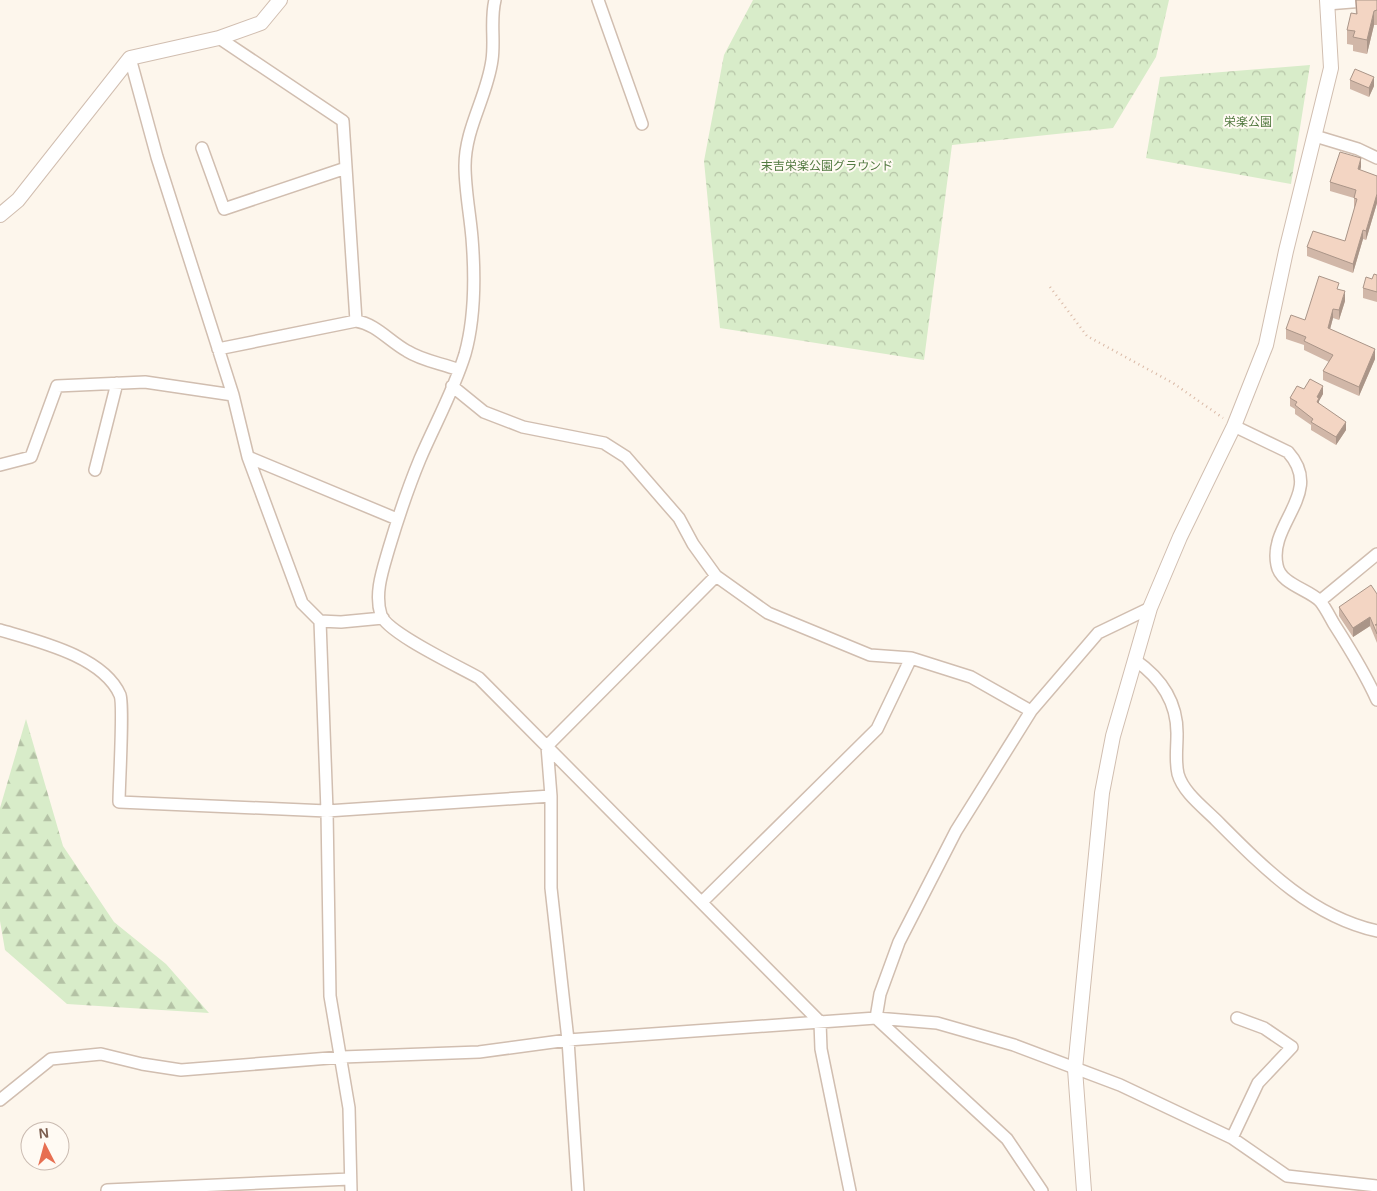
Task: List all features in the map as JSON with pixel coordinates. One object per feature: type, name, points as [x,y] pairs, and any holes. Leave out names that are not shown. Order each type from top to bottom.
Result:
[{"type":"street","points":[[0,215],[18,200],[130,58],[219,38],[261,23],[280,0]]},
{"type":"street","points":[[495,0],[492,20],[492,59],[488,78],[466,144],[465,167],[473,270],[469,331],[465,354],[419,460],[397,519],[379,591],[383,618],[413,642],[479,678],[820,1022],[821,1049],[850,1191]]},
{"type":"street","points":[[598,0],[642,124]]},
{"type":"street","points":[[1084,1191],[1075,1069],[1102,793],[1113,736],[1150,608],[1180,537],[1234,426],[1266,345],[1286,252],[1331,68],[1327,2],[1376,0]]},
{"type":"street","points":[[219,38],[343,121],[356,321]]},
{"type":"street","points":[[130,58],[157,157],[233,394],[248,457],[302,602],[320,621],[327,811],[330,996],[349,1108],[351,1191]]},
{"type":"street","points":[[1315,136],[1358,149],[1377,158]]},
{"type":"street","points":[[202,148],[224,209],[346,168]]},
{"type":"street","points":[[218,349],[356,321],[372,326],[406,351],[423,359],[459,370]]},
{"type":"street","points":[[0,465],[32,457],[57,386],[145,382],[233,394]]},
{"type":"street","points":[[95,470],[117,383]]},
{"type":"street","points":[[452,386],[484,412],[523,427],[604,444],[626,457],[679,518],[693,544],[716,576],[768,613],[870,655],[911,658],[971,677],[1031,711]]},
{"type":"street","points":[[1234,426],[1288,452],[1295,459],[1302,480],[1297,500],[1276,545],[1277,568],[1286,579],[1320,601],[1366,675],[1377,700]]},
{"type":"street","points":[[248,457],[397,519]]},
{"type":"street","points":[[1320,601],[1377,554]]},
{"type":"street","points":[[578,1191],[568,1040],[551,888],[551,796],[547,746],[716,576]]},
{"type":"street","points":[[876,1018],[880,994],[899,942],[956,831],[1031,711],[1098,633],[1150,608]]},
{"type":"street","points":[[320,621],[341,622],[383,618]]},
{"type":"street","points":[[0,630],[66,649],[103,673],[121,696],[119,802],[327,811],[551,796]]},
{"type":"street","points":[[702,902],[877,729],[911,658]]},
{"type":"street","points":[[1135,660],[1152,672],[1167,690],[1177,723],[1176,763],[1184,786],[1259,864],[1293,892],[1331,916],[1377,931]]},
{"type":"street","points":[[876,1018],[1006,1139],[1042,1191]]},
{"type":"street","points":[[0,1100],[52,1059],[101,1054],[142,1064],[180,1070],[342,1058],[479,1052],[568,1040],[876,1018],[937,1023],[1014,1045],[1120,1085],[1232,1138],[1287,1176],[1377,1186]]},
{"type":"street","points":[[1232,1138],[1258,1083],[1292,1048],[1264,1028],[1237,1018]]},
{"type":"street","points":[[106,1190],[350,1179]]},
{"type":"path","points":[[1050,287],[1087,336],[1172,383],[1234,426]]},
{"type":"green space","name":"末吉栄楽公園グラウンド","points":[[753,0],[1169,0],[1156,57],[1113,128],[952,145],[924,360],[720,328],[704,161],[724,55]]},
{"type":"green space","name":"栄楽公園","points":[[1310,65],[1291,184],[1146,158],[1160,77]]},
{"type":"green space","points":[[26,719],[63,846],[114,922],[166,964],[209,1013],[67,1004],[5,950],[0,921],[0,808]]},
{"type":"building","points":[[1356,0],[1377,0],[1377,10],[1374,11],[1367,40],[1353,37],[1355,31],[1347,30],[1351,13],[1357,14]]},
{"type":"building","points":[[1355,69],[1374,77],[1369,88],[1350,80]]},
{"type":"building","points":[[1340,152],[1361,158],[1358,169],[1377,176],[1377,194],[1366,231],[1363,230],[1353,264],[1307,247],[1313,231],[1345,241],[1357,199],[1354,198],[1356,190],[1330,182]]},
{"type":"building","points":[[1374,274],[1377,275],[1377,292],[1363,288],[1366,277],[1372,279]]},
{"type":"building","points":[[1319,276],[1339,283],[1337,289],[1345,291],[1339,310],[1333,309],[1328,328],[1375,349],[1359,387],[1323,371],[1333,355],[1304,341],[1306,337],[1286,329],[1291,315],[1305,320]]},
{"type":"building","points":[[1310,379],[1323,386],[1317,397],[1319,398],[1317,402],[1346,422],[1336,437],[1311,422],[1313,419],[1295,405],[1297,402],[1290,398],[1297,386],[1304,389]]},
{"type":"building","points":[[1371,585],[1377,594],[1377,624],[1375,625],[1377,625],[1377,634],[1370,617],[1353,628],[1339,607]]}]
